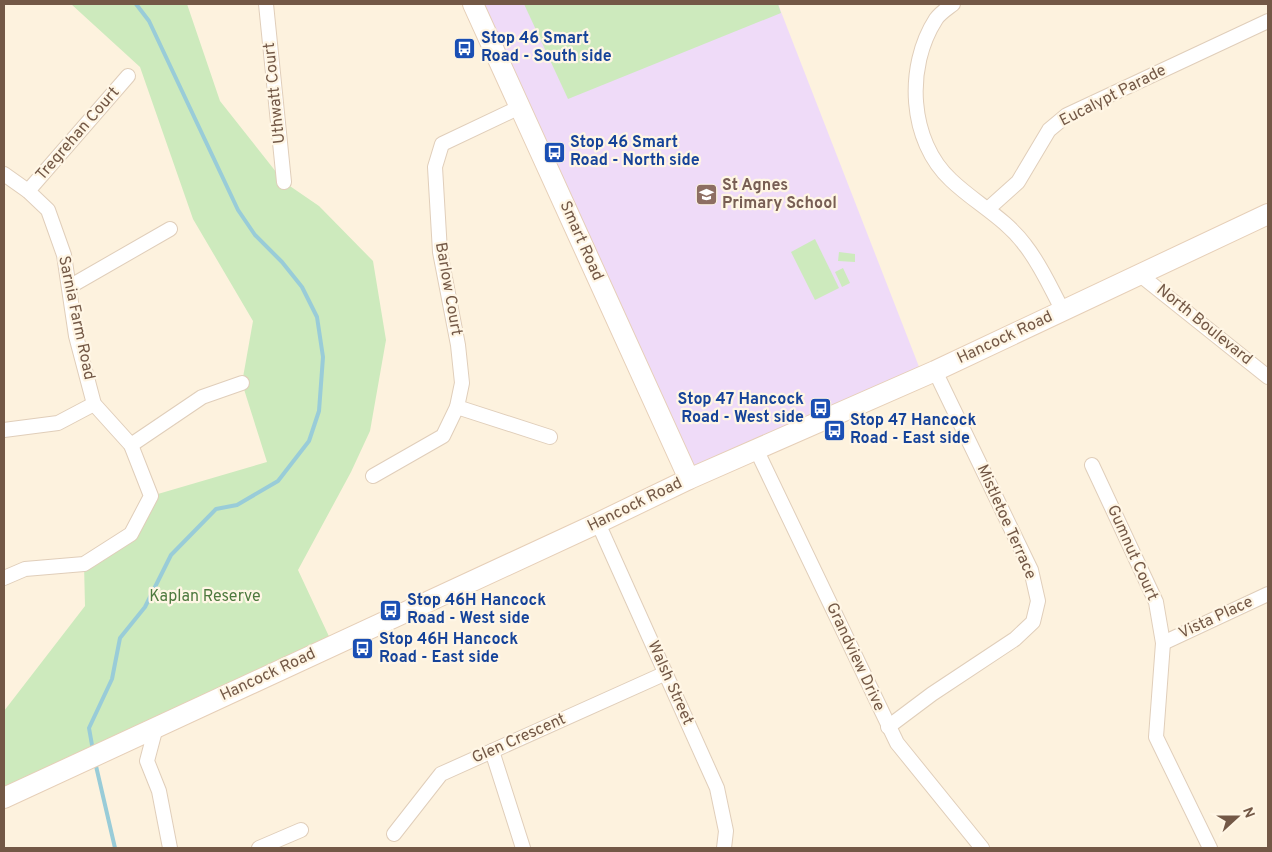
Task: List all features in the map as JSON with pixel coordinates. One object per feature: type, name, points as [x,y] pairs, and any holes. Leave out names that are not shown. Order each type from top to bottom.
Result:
[{"type":"main road","name":"Smart Road","points":[[473,4],[689,479]]},
{"type":"main road","name":"Hancock Road","points":[[4,798],[689,479],[935,371],[1268,214]]},
{"type":"street","name":"Uthwatt Court","points":[[266,4],[284,182]]},
{"type":"street","points":[[953,4],[936,19],[918,61],[916,116],[926,148],[950,180],[989,208],[1025,244],[1063,311]]},
{"type":"street","name":"Eucalypt Parade","points":[[989,208],[1018,182],[1049,130],[1067,115],[1268,21]]},
{"type":"street","name":"Tregrehan Court","points":[[28,191],[128,76]]},
{"type":"street","name":"Barlow Court","points":[[373,476],[443,436],[457,407],[462,383],[458,345],[440,252],[435,167],[442,144],[520,107]]},
{"type":"street","name":"Sarnia Farm Road","points":[[4,174],[28,191],[48,210],[64,255],[76,336],[94,404],[131,445],[151,496],[131,534],[84,564],[25,570],[4,578]]},
{"type":"street","points":[[69,288],[170,229]]},
{"type":"street","name":"North Boulevard","points":[[1139,274],[1268,377]]},
{"type":"street","name":"Mistletoe Terrace","points":[[888,727],[932,694],[1015,639],[1033,622],[1038,601],[1031,570],[935,371]]},
{"type":"street","points":[[131,445],[202,397],[242,383]]},
{"type":"street","points":[[4,430],[58,423],[94,404]]},
{"type":"street","points":[[457,407],[550,438]]},
{"type":"street","name":"Grandview Drive","points":[[756,449],[888,727],[914,767],[982,848]]},
{"type":"street","name":"Gumnut Court","points":[[1092,465],[1156,602],[1163,643],[1156,736],[1210,848]]},
{"type":"street","name":"Walsh Street","points":[[598,523],[717,788],[726,831],[724,848]]},
{"type":"street","name":"Vista Place","points":[[1163,643],[1268,594]]},
{"type":"street","name":"Glen Crescent","points":[[394,834],[441,774],[666,673]]},
{"type":"street","points":[[156,727],[147,761],[158,791],[170,848]]},
{"type":"street","points":[[492,751],[523,848]]},
{"type":"street","points":[[259,848],[301,830]]},
{"type":"shaded area","name":"St Agnes Primary School","points":[[473,4],[778,4],[923,377],[689,479]]},
{"type":"green space","name":"Kaplan Reserve","points":[[71,4],[187,4],[220,101],[284,182],[319,206],[373,261],[386,340],[370,431],[351,472],[298,570],[333,645],[4,798],[4,711],[85,606],[84,564],[131,534],[151,496],[267,462],[242,383],[253,321],[193,219],[140,67]]},
{"type":"green space","points":[[524,4],[778,4],[781,13],[568,99]]},
{"type":"green space","points":[[815,239],[839,288],[815,300],[791,252]]},
{"type":"green space","points":[[839,252],[855,254],[855,262],[838,261]]},
{"type":"green space","points":[[843,268],[850,283],[842,287],[835,272]]},
{"type":"waterway","points":[[92,745],[89,728],[112,679],[120,638],[145,607],[171,555],[216,509],[237,505],[278,481],[309,441],[319,411],[323,357],[317,317],[302,287],[282,262],[255,235],[238,210],[149,21],[136,4]]},
{"type":"waterway","points":[[96,766],[115,848]]},
{"type":"place","name":"Stop 46 Smart Road - South side","points":[[465,48]]},
{"type":"place","name":"Stop 46 Smart Road - North side","points":[[554,152]]},
{"type":"place","name":"St Agnes Primary School","points":[[706,195]]},
{"type":"place","name":"Stop 47 Hancock Road - West side","points":[[820,409]]},
{"type":"place","name":"Stop 47 Hancock Road - East side","points":[[834,430]]},
{"type":"place","name":"Stop 46H Hancock Road - West side","points":[[391,610]]},
{"type":"place","name":"Stop 46H Hancock Road - East side","points":[[363,649]]}]
